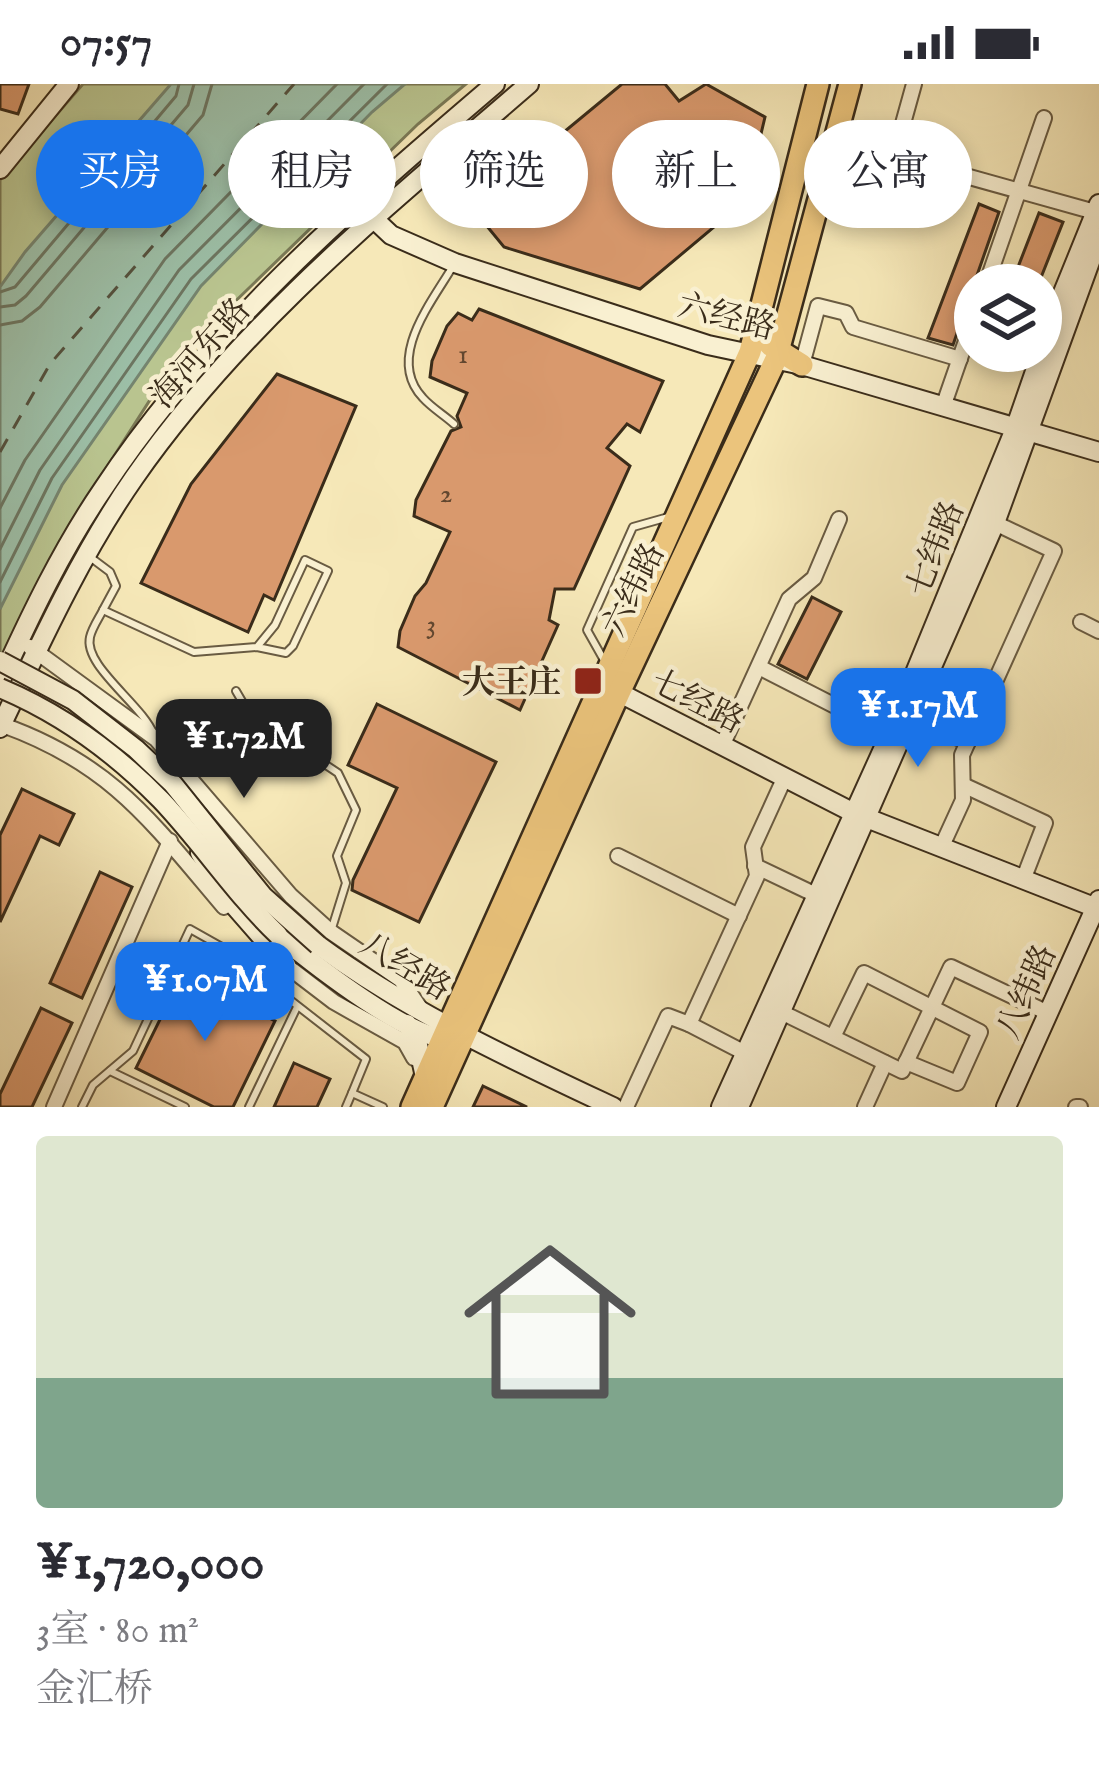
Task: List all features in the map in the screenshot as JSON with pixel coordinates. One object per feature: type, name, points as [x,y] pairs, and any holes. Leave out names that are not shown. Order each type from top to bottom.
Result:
[{"type":"main road","points":[[0,169],[69,84]]},
{"type":"main road","name":"海河东路","points":[[396,168],[495,84]]},
{"type":"main road","name":"海河东路","points":[[396,198],[529,84]]},
{"type":"main road","name":"六纬路","points":[[420,1105],[750,352],[818,84]]},
{"type":"main road","name":"六纬路","points":[[609,681],[777,356],[850,84]]},
{"type":"main road","name":"七纬路","points":[[739,1107],[1015,427],[1097,208]]},
{"type":"main road","name":"海河东路","points":[[0,685],[70,543],[141,435],[253,302],[329,228]]},
{"type":"main road","name":"海河东路","points":[[0,725],[87,555],[134,478],[280,304],[362,228]]},
{"type":"main road","name":"六经路","points":[[383,228],[455,262],[708,345],[777,356]]},
{"type":"main road","name":"七纬路","points":[[722,1107],[816,895],[910,719],[995,523],[1015,427],[1036,410],[1099,237]]},
{"type":"main road","points":[[762,310],[767,338],[777,356],[802,365]]},
{"type":"main road","name":"六经路","points":[[802,365],[1099,452]]},
{"type":"main road","name":"八经路","points":[[0,661],[73,700],[136,749],[182,794],[263,896],[324,939],[415,1018]]},
{"type":"main road","name":"七经路","points":[[609,681],[722,746],[860,816],[1098,906]]},
{"type":"main road","points":[[0,685],[80,730],[162,802],[274,940],[286,965]]},
{"type":"main road","name":"八纬路","points":[[1006,1107],[1098,906]]},
{"type":"main road","name":"八经路","points":[[274,940],[331,976],[415,1018],[613,1107]]},
{"type":"main road","points":[[415,1018],[425,1077]]},
{"type":"main road","name":"六纬路","points":[[420,1105],[425,1077],[450,1033]]},
{"type":"street","points":[[914,84],[894,156],[1097,208]]},
{"type":"street","points":[[993,264],[1044,118]]},
{"type":"street","points":[[802,365],[818,306],[846,313],[853,327],[954,357]]},
{"type":"street","points":[[943,407],[955,372]]},
{"type":"street","points":[[722,746],[789,598],[814,578],[839,519]]},
{"type":"street","points":[[941,848],[963,800],[962,755],[1054,551],[995,523]]},
{"type":"street","points":[[1081,622],[1099,631]]},
{"type":"street","points":[[19,641],[156,739],[324,939]]},
{"type":"street","points":[[759,667],[890,734]]},
{"type":"street","points":[[910,719],[968,742]]},
{"type":"street","points":[[0,725],[61,748],[96,769],[286,965],[334,1002],[405,1042],[416,1066],[420,1105]]},
{"type":"street","points":[[689,1024],[757,877],[753,847],[784,779]]},
{"type":"street","points":[[963,785],[1045,823],[1023,880]]},
{"type":"street","points":[[54,1107],[170,841]]},
{"type":"street","points":[[618,856],[739,916]]},
{"type":"street","points":[[755,866],[816,895]]},
{"type":"street","points":[[779,1011],[902,1071],[951,968],[1048,1013]]},
{"type":"street","points":[[833,1036],[863,973],[980,1032],[957,1083],[906,1062]]},
{"type":"street","points":[[626,1107],[668,1016],[745,1053]]},
{"type":"street","points":[[865,1107],[885,1063]]},
{"type":"lane","points":[[454,424],[420,395],[410,373],[410,348],[416,328],[455,262]]},
{"type":"lane","points":[[609,681],[586,630],[632,527],[675,515]]},
{"type":"lane","points":[[87,555],[110,572],[116,586],[89,638],[89,651],[140,708],[156,739]]},
{"type":"lane","points":[[103,610],[194,652],[257,647],[286,653],[328,571],[305,560],[275,625],[257,647]]},
{"type":"lane","points":[[187,771],[239,722],[243,704],[236,691]]},
{"type":"lane","points":[[314,757],[338,773],[356,810],[337,856],[346,884],[324,939]]},
{"type":"lane","points":[[82,1107],[93,1085],[133,1051],[190,929],[222,947],[366,1059],[346,1107]]},
{"type":"lane","points":[[249,1107],[297,1007]]},
{"type":"lane","points":[[110,1071],[184,1107]]},
{"type":"lane","points":[[352,1093],[382,1107]]},
{"type":"shaded area","points":[[83,84],[466,84],[396,145],[396,120],[228,120],[228,228],[311,228],[214,322],[150,400],[73,520],[0,663],[0,180],[36,138],[36,228],[204,228],[204,120],[52,120]]},
{"type":"water","points":[[171,84],[405,84],[364,120],[228,120],[228,228],[258,228],[201,286],[62,485],[0,609],[0,287],[46,228],[204,228],[204,120],[140,120]]},
{"type":"building","points":[[0,84],[29,84],[18,114],[0,109]]},
{"type":"building","points":[[622,84],[665,84],[679,101],[706,84],[765,117],[612,120],[612,228],[713,228],[640,289],[504,247],[488,228],[588,228],[588,120],[578,120]]},
{"type":"building","points":[[979,204],[999,212],[981,264],[956,264],[972,228]]},
{"type":"building","points":[[1039,213],[1063,222],[1046,264],[1019,264]]},
{"type":"building","points":[[954,270],[953,345],[928,338]]},
{"type":"building","points":[[479,309],[663,381],[640,432],[627,424],[607,448],[630,466],[574,589],[555,589],[549,620],[558,625],[520,710],[398,647],[415,596],[450,532],[414,516],[416,500],[451,431],[461,427],[457,416],[467,393],[430,377],[432,361],[458,313],[472,320]]},
{"type":"building","points":[[277,374],[356,406],[274,600],[264,595],[248,632],[141,583],[191,484]]},
{"type":"building","points":[[812,597],[841,612],[807,679],[778,664]]},
{"type":"building","points":[[377,704],[496,762],[419,922],[352,890],[397,788],[348,765]]},
{"type":"building","points":[[22,789],[74,814],[59,845],[40,836],[0,922],[0,835]]},
{"type":"building","points":[[100,872],[132,887],[82,998],[50,983]]},
{"type":"building","points":[[182,975],[275,1021],[233,1107],[214,1107],[136,1068]]},
{"type":"building","points":[[41,1008],[72,1023],[32,1107],[0,1107],[0,1094]]},
{"type":"building","points":[[294,1063],[330,1079],[317,1107],[274,1107]]},
{"type":"building","points":[[483,1086],[527,1107],[473,1107]]},
{"type":"ferry route","points":[[0,452],[50,364],[294,84]]},
{"type":"place","name":"大王庄","points":[[588,681]]}]
